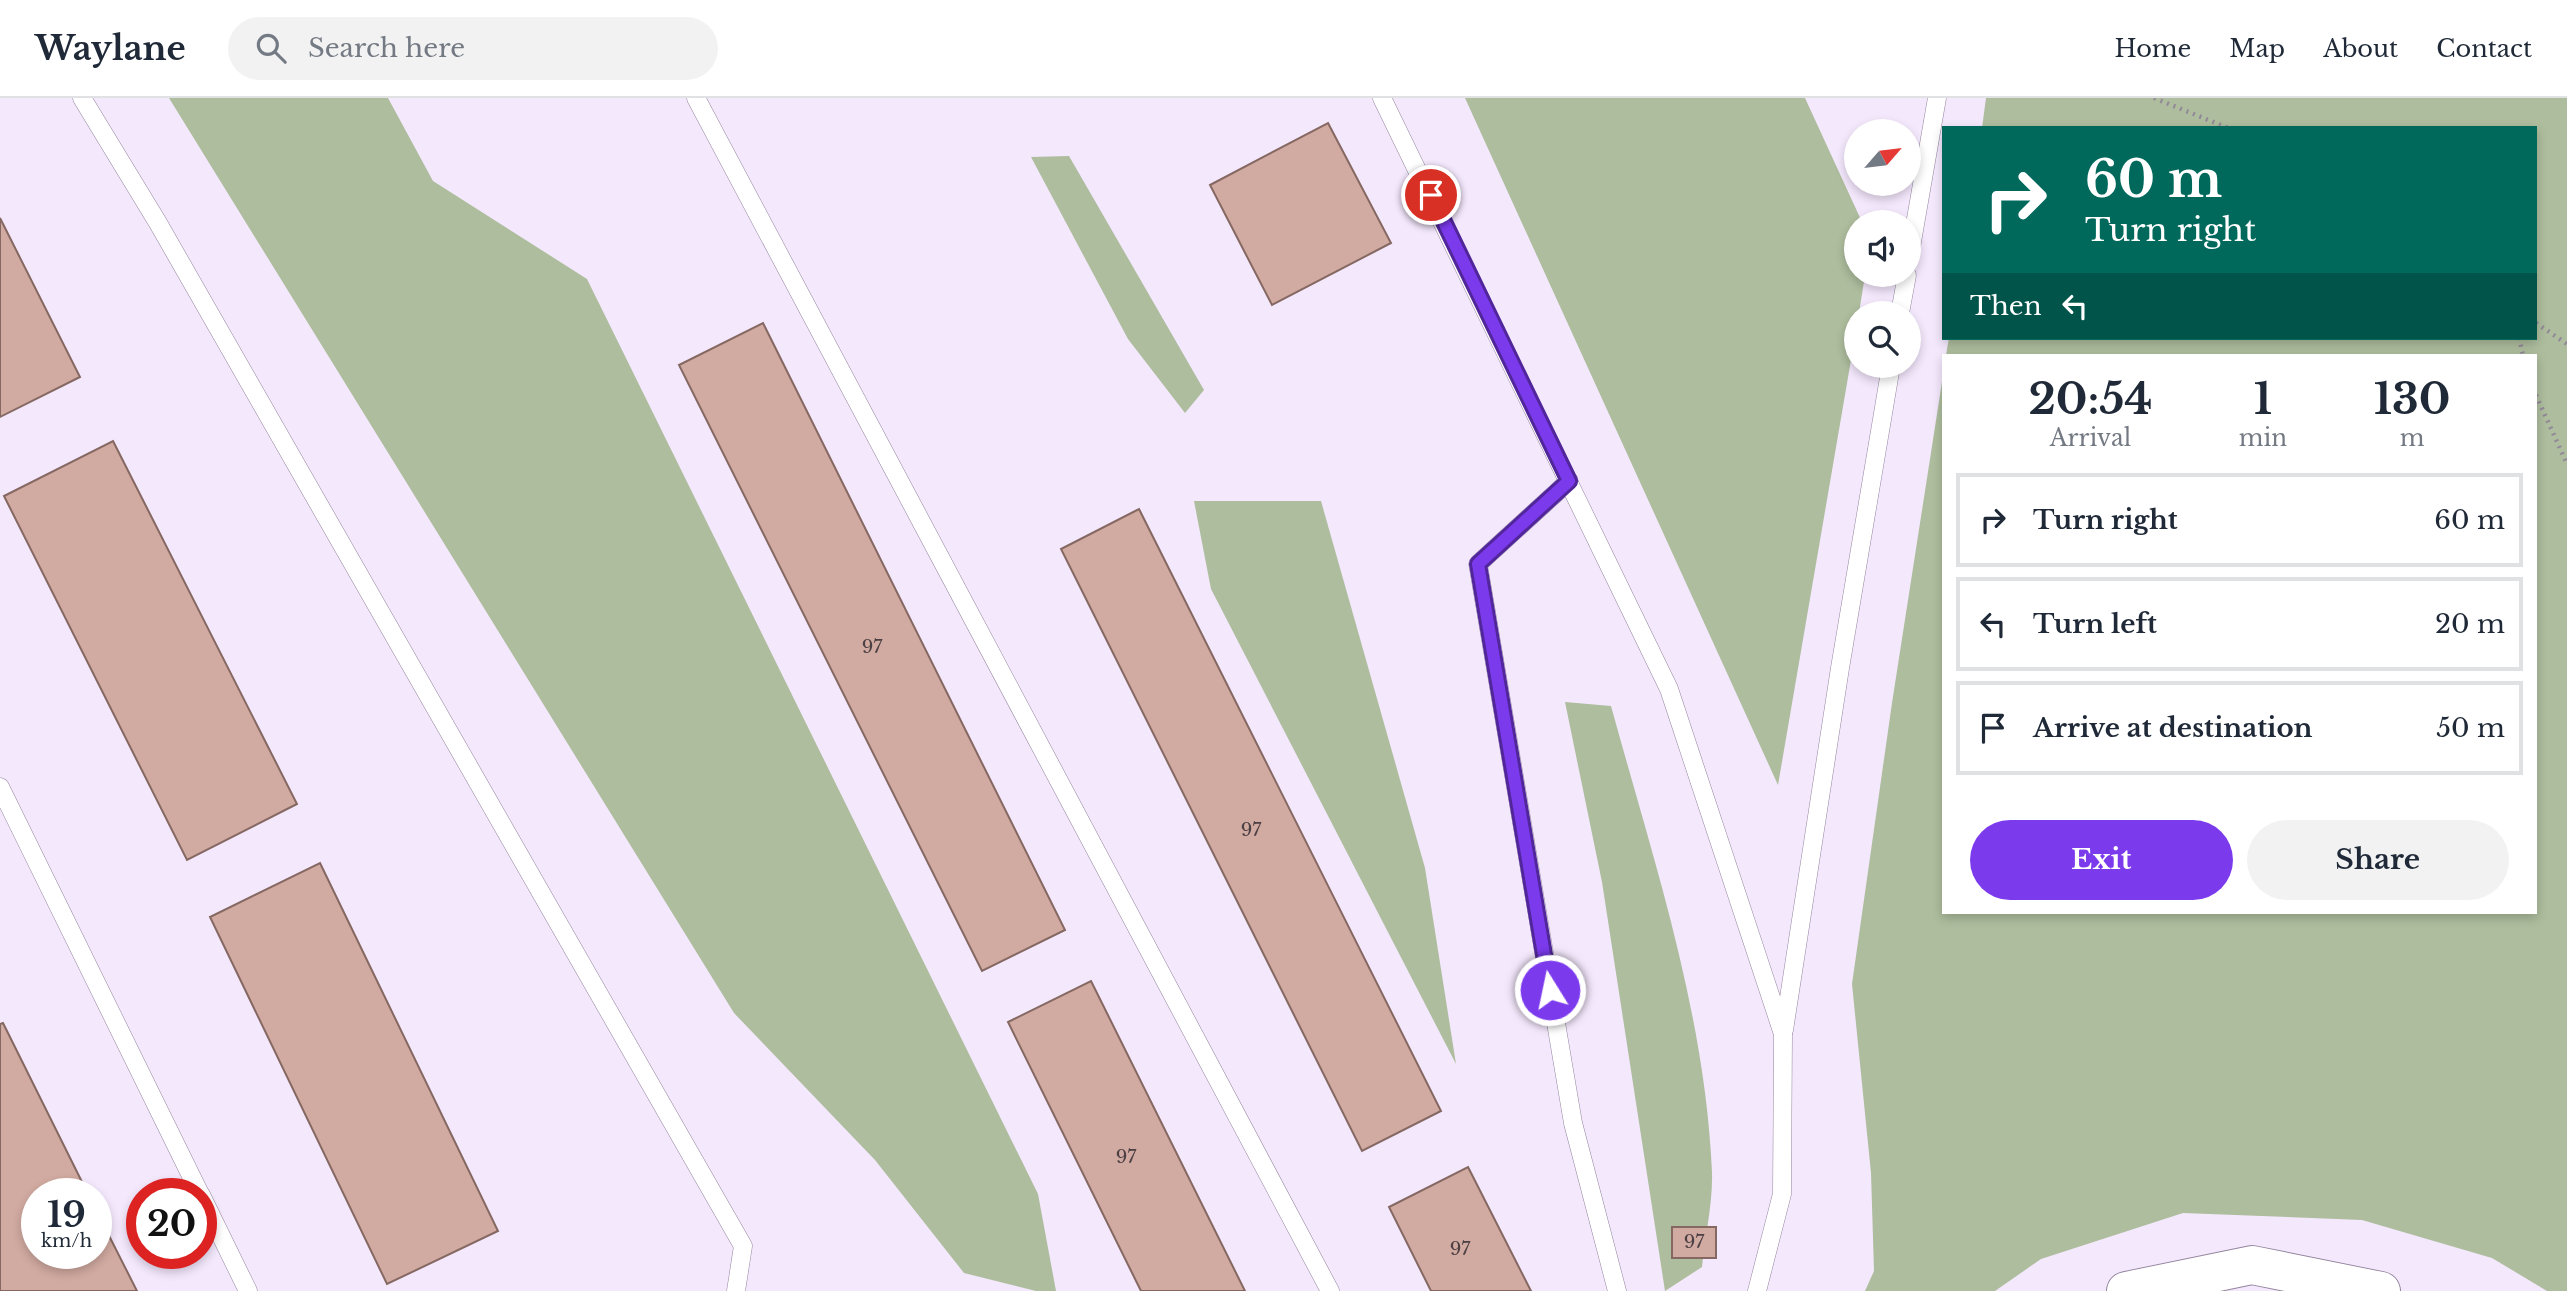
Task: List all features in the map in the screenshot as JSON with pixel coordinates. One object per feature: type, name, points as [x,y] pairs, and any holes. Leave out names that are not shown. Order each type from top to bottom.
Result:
[{"type":"street","points":[[2126,1291],[2252,1265],[2381,1291]]},
{"type":"lane","points":[[82,98],[172,247],[743,1246],[736,1291]]},
{"type":"lane","points":[[696,98],[1331,1291]]},
{"type":"lane","points":[[1382,98],[1669,689],[1783,1034]]},
{"type":"lane","points":[[1918,210],[1937,98]]},
{"type":"lane","points":[[1757,1291],[1782,1194],[1783,1034],[1839,668],[1889,378]]},
{"type":"lane","points":[[1569,481],[1478,564],[1573,1123],[1617,1291]]},
{"type":"lane","points":[[0,787],[193,1178]]},
{"type":"lane","points":[[217,1227],[248,1291]]},
{"type":"path","points":[[2154,98],[2223,126]]},
{"type":"path","points":[[2537,324],[2567,344]]},
{"type":"path","points":[[2537,397],[2567,464]]},
{"type":"green space","points":[[169,98],[388,98],[433,181],[587,279],[1038,1194],[1056,1291],[1036,1291],[964,1273],[875,1160],[734,1013]]},
{"type":"green space","points":[[1465,98],[1805,98],[1844,183],[1844,196],[1850,196],[1856,210],[1844,210],[1844,287],[1863,287],[1861,301],[1844,301],[1844,378],[1848,378],[1778,785]]},
{"type":"green space","points":[[1986,98],[2567,98],[2567,1291],[2547,1291],[2492,1258],[2362,1220],[2183,1213],[2041,1259],[1995,1291],[1865,1291],[1874,1271],[1871,1173],[1852,984],[1942,382],[1942,914],[2537,914],[2537,354],[1946,354],[1949,340],[2537,340],[2537,126],[1982,126]]},
{"type":"green space","points":[[1069,156],[1204,390],[1185,413],[1128,339],[1031,157]]},
{"type":"green space","points":[[1194,501],[1321,501],[1425,868],[1456,1064],[1211,589]]},
{"type":"green space","points":[[1565,702],[1611,706],[1675,936],[1699,1053],[1712,1172],[1702,1267],[1665,1291],[1602,882]]},
{"type":"building","points":[[1328,123],[1391,243],[1272,305],[1210,185]]},
{"type":"building","points":[[0,218],[80,377],[0,417]]},
{"type":"building","points":[[763,323],[1065,930],[982,971],[679,365]]},
{"type":"building","points":[[113,441],[297,804],[187,860],[4,496]]},
{"type":"building","points":[[1139,509],[1441,1111],[1362,1151],[1061,549]]},
{"type":"building","points":[[320,863],[498,1231],[387,1284],[210,917]]},
{"type":"building","points":[[1091,981],[1245,1291],[1141,1291],[1008,1022]]},
{"type":"building","points":[[3,1023],[80,1178],[21,1178],[21,1269],[112,1269],[112,1242],[137,1291],[0,1291],[0,1024]]},
{"type":"building","points":[[1468,1167],[1531,1291],[1431,1291],[1389,1207]]},
{"type":"building","points":[[1672,1227],[1716,1227],[1716,1258],[1672,1258]]},
{"type":"route","points":[[1431,195],[1569,481],[1478,564],[1550,990]]}]
